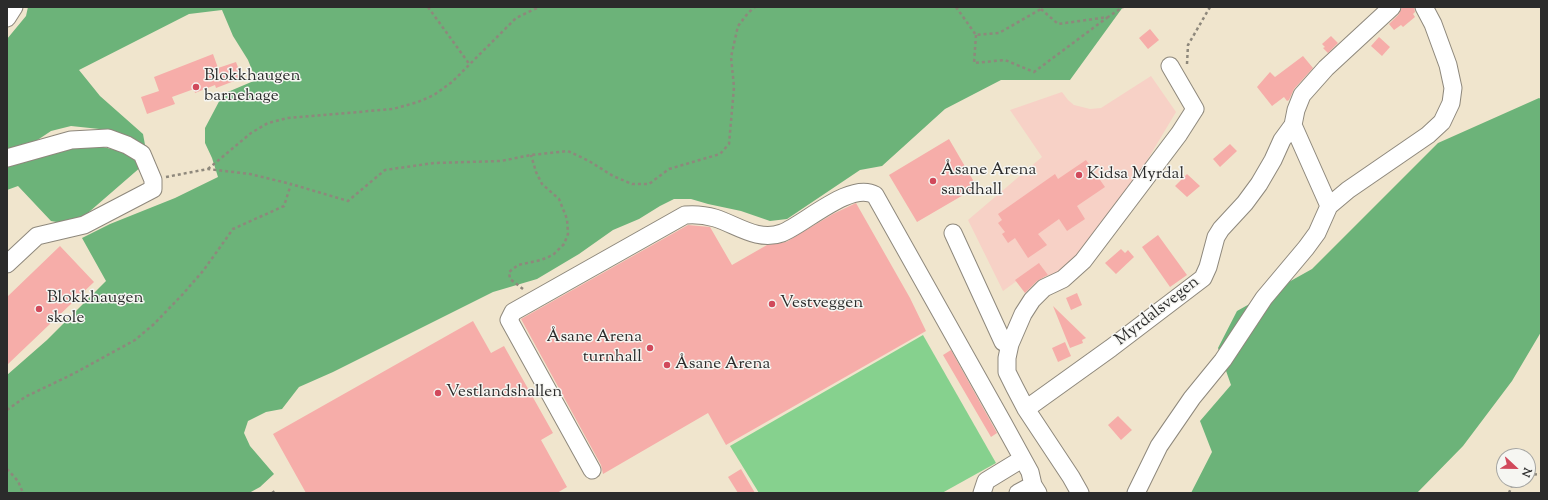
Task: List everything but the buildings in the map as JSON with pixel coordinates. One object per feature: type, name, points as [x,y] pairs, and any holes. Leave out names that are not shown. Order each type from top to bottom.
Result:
[{"type":"street","points":[[7,18],[14,7]]},
{"type":"street","name":"Myrdalsvegen","points":[[1026,409],[1111,348],[1202,278],[1208,267],[1216,237],[1221,229],[1260,184],[1282,140],[1293,125],[1296,110],[1302,95],[1326,68],[1392,7]]},
{"type":"street","points":[[1136,493],[1159,446],[1192,398],[1222,360],[1264,298],[1306,248],[1316,233],[1329,206],[1348,190],[1428,135],[1442,122],[1451,103],[1453,88],[1448,65],[1433,24],[1424,7]]},
{"type":"street","points":[[1080,493],[1026,409],[1007,372],[1007,358],[1010,344],[1023,314],[1032,300],[1044,288],[1063,279],[1083,261],[1179,134],[1195,109],[1178,67]]},
{"type":"street","points":[[1293,125],[1329,206]]},
{"type":"street","points":[[7,158],[71,140],[108,138],[127,145],[142,154],[153,180],[153,189],[84,225],[37,236],[7,264]]},
{"type":"street","points":[[592,470],[509,320],[513,312],[685,215],[699,214],[716,218],[739,230],[765,236],[782,233],[847,195],[871,192],[875,195],[1030,472],[1035,489],[1018,493]]},
{"type":"street","points":[[953,233],[1003,342],[1010,344]]},
{"type":"street","points":[[982,493],[986,481],[1022,459]]},
{"type":"path","points":[[428,7],[470,65]]},
{"type":"path","points":[[208,169],[252,133],[268,123],[288,118],[393,109],[418,102],[434,95],[452,82],[516,18],[539,7]]},
{"type":"path","points":[[153,180],[208,169],[250,174],[291,184],[348,201],[385,170],[434,163],[501,161],[531,155],[568,151],[589,161],[613,176],[632,184],[649,184],[669,169],[720,154],[729,144],[734,87],[731,57],[738,26],[748,13],[755,7]]},
{"type":"path","points":[[956,7],[976,36],[974,62],[1004,60],[1034,72],[1123,7]]},
{"type":"path","points":[[1178,67],[1188,45],[1210,7]]},
{"type":"path","points":[[976,36],[999,34],[1041,8],[1058,24],[1108,17]]},
{"type":"path","points":[[523,290],[510,279],[509,272],[518,265],[541,260],[553,255],[564,244],[568,234],[567,219],[560,199],[542,184],[536,172],[531,155]]},
{"type":"path","points":[[7,410],[25,397],[73,374],[135,340],[154,324],[203,271],[232,229],[284,206],[291,184]]},
{"type":"path","points":[[7,469],[18,481],[23,493]]},
{"type":"shaded area","name":"Kidsa Myrdal","points":[[1151,76],[1176,112],[1127,194],[1064,273],[1048,276],[1040,264],[1003,291],[968,220],[1042,157],[1010,110],[1062,92],[1074,105],[1090,109],[1101,108]]},
{"type":"green space","points":[[28,7],[1123,7],[1070,80],[1001,80],[945,109],[882,166],[860,170],[787,219],[770,221],[741,211],[691,199],[674,199],[639,219],[613,230],[579,254],[537,279],[493,292],[333,372],[299,387],[282,409],[266,412],[248,421],[244,433],[250,446],[274,474],[260,487],[249,493],[7,493],[7,375],[47,340],[106,281],[82,238],[110,224],[175,198],[218,177],[205,143],[205,128],[223,94],[256,80],[248,60],[233,36],[222,10],[189,14],[79,70],[100,96],[143,134],[148,161],[109,130],[71,126],[51,131],[30,145],[7,152],[7,39],[26,16]]},
{"type":"green space","points":[[1539,98],[1541,99],[1541,332],[1512,381],[1463,446],[1417,493],[1191,493],[1212,452],[1200,421],[1231,385],[1218,348],[1237,311],[1312,269],[1438,143]]},
{"type":"green space","points":[[86,143],[124,152],[142,166],[74,225],[51,221],[18,186],[7,190],[7,162]]},
{"type":"green space","name":"Åsane Arena","points":[[923,335],[996,463],[942,493],[759,493],[730,446]]},
{"type":"place","name":"Blokkhaugen barnehage","points":[[196,87]]},
{"type":"place","name":"Kidsa Myrdal","points":[[1079,175]]},
{"type":"place","name":"Åsane Arena sandhall","points":[[933,181]]},
{"type":"place","name":"Vestveggen","points":[[772,304]]},
{"type":"place","name":"Blokkhaugen skole","points":[[39,309]]},
{"type":"place","name":"Åsane Arena turnhall","points":[[650,348]]},
{"type":"place","name":"Åsane Arena","points":[[667,365]]},
{"type":"place","name":"Vestlandshallen","points":[[438,393]]}]
